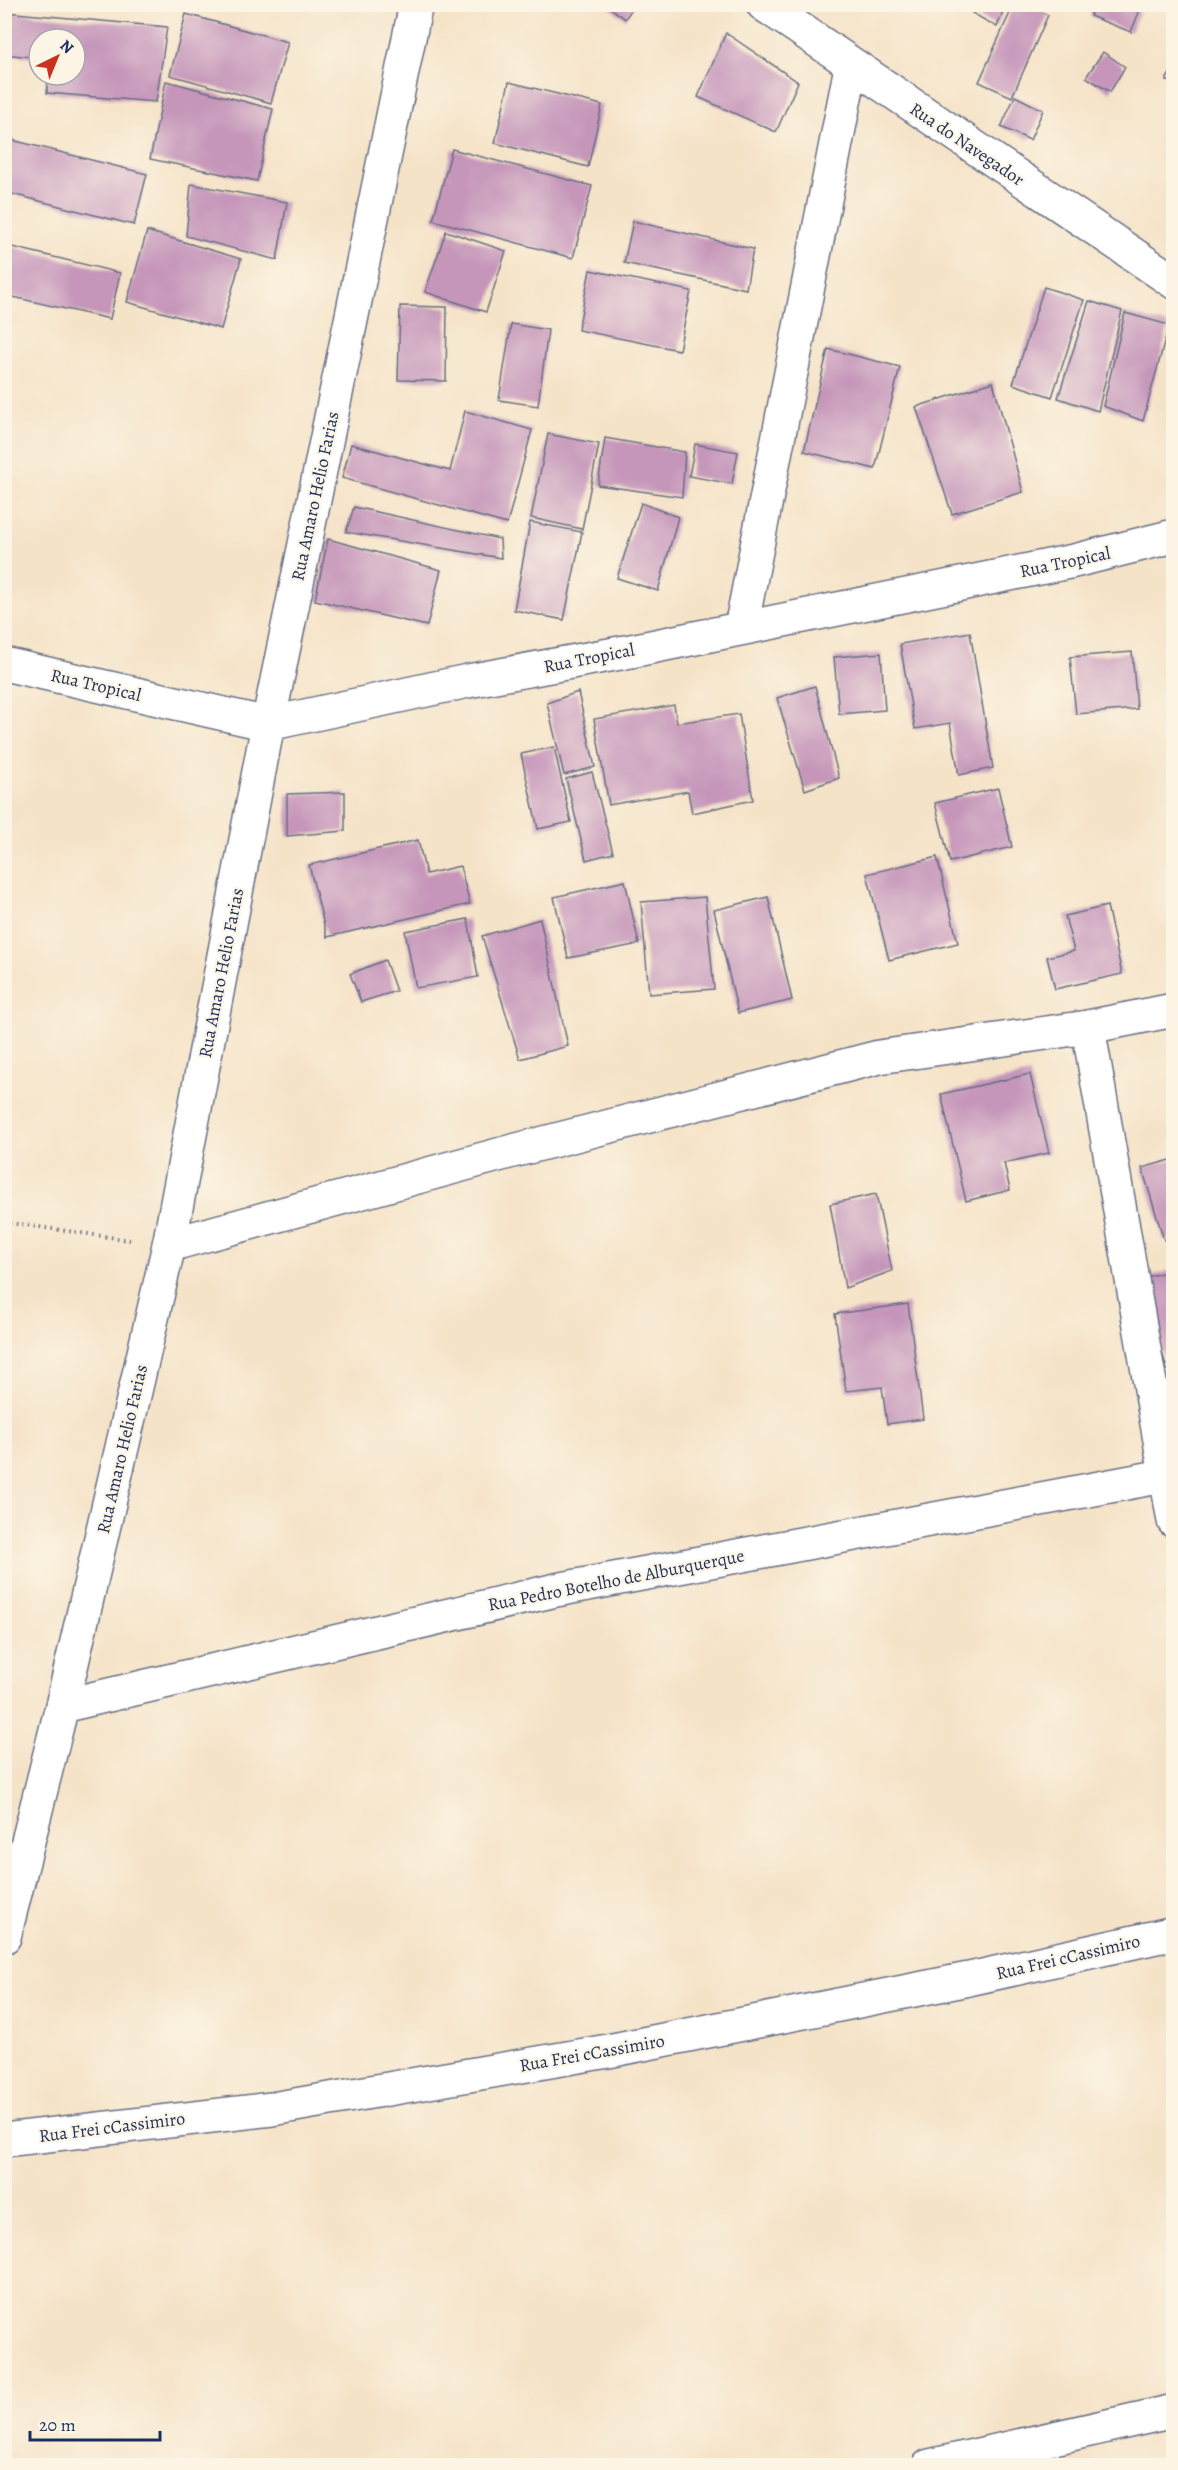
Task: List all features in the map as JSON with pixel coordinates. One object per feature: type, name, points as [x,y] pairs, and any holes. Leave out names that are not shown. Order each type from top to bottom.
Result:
[{"type":"street","name":"Rua Amaro Helio Farias","points":[[4,1937],[62,1706],[169,1245],[268,724],[416,4]]},
{"type":"street","name":"Rua do Navegador","points":[[763,4],[851,67],[1173,282]]},
{"type":"street","points":[[741,628],[851,67]]},
{"type":"street","name":"Rua Tropical","points":[[4,664],[268,724],[468,681],[1074,561],[1173,536]]},
{"type":"street","points":[[169,1245],[497,1155],[879,1057],[1088,1027],[1173,1010]]},
{"type":"street","points":[[1088,1027],[1170,1475],[1173,1521]]},
{"type":"street","name":"Rua Pedro Botelho de Alburquerque","points":[[62,1706],[556,1590],[1170,1475]]},
{"type":"street","name":"Rua Frei cCassimiro","points":[[4,2140],[272,2109],[608,2051],[969,1980],[1173,1933]]},
{"type":"street","points":[[929,2466],[1173,2411]]},
{"type":"path","points":[[4,1222],[169,1245]]},
{"type":"building","points":[[605,4],[635,4],[625,19]]},
{"type":"building","points":[[976,4],[1006,4],[997,27],[972,13]]},
{"type":"building","points":[[1014,4],[1024,4],[1048,15],[1012,97],[979,82]]},
{"type":"building","points":[[1094,4],[1127,4],[1140,10],[1131,32],[1090,16]]},
{"type":"building","points":[[4,12],[167,27],[156,102],[47,93],[47,87],[87,87],[87,27],[27,27],[27,57],[4,54]]},
{"type":"building","points":[[186,14],[288,42],[271,103],[170,75]]},
{"type":"building","points":[[726,33],[798,82],[776,132],[698,97]]},
{"type":"building","points":[[1103,52],[1125,67],[1110,92],[1086,77]]},
{"type":"building","points":[[1174,67],[1174,84],[1166,80]]},
{"type":"building","points":[[166,81],[273,109],[257,181],[150,159]]},
{"type":"building","points":[[509,82],[602,105],[588,167],[495,143]]},
{"type":"building","points":[[1015,96],[1043,110],[1030,140],[1001,127]]},
{"type":"building","points":[[4,138],[147,174],[134,225],[4,192]]},
{"type":"building","points":[[452,149],[592,186],[573,258],[433,220]]},
{"type":"building","points":[[191,184],[287,202],[277,260],[186,236]]},
{"type":"building","points":[[633,221],[753,249],[746,289],[624,263]]},
{"type":"building","points":[[147,231],[241,259],[221,329],[127,302]]},
{"type":"building","points":[[446,231],[506,251],[486,312],[425,292]]},
{"type":"building","points":[[4,245],[120,273],[110,319],[4,295]]},
{"type":"building","points":[[590,270],[691,291],[679,350],[578,330]]},
{"type":"building","points":[[1044,287],[1084,300],[1052,397],[1013,384]]},
{"type":"building","points":[[1089,301],[1122,311],[1098,411],[1058,398]]},
{"type":"building","points":[[400,306],[447,307],[446,381],[398,380]]},
{"type":"building","points":[[1125,313],[1169,325],[1143,421],[1103,406]]},
{"type":"building","points":[[511,324],[548,330],[538,406],[499,400]]},
{"type":"building","points":[[828,349],[900,367],[875,469],[804,451]]},
{"type":"building","points":[[993,382],[1023,492],[952,514],[916,407]]},
{"type":"building","points":[[465,411],[532,430],[507,524],[342,478],[351,444],[450,471]]},
{"type":"building","points":[[548,434],[599,444],[582,529],[531,518]]},
{"type":"building","points":[[605,438],[685,452],[682,497],[598,485]]},
{"type":"building","points":[[695,444],[738,452],[732,484],[689,476]]},
{"type":"building","points":[[641,503],[678,517],[658,591],[617,578]]},
{"type":"building","points":[[354,507],[500,539],[501,558],[346,532]]},
{"type":"building","points":[[530,522],[582,532],[564,620],[514,610]]},
{"type":"building","points":[[328,539],[441,570],[427,626],[315,600]]},
{"type":"building","points":[[970,632],[993,768],[959,775],[950,723],[915,729],[900,644]]},
{"type":"building","points":[[1132,652],[1137,709],[1076,714],[1070,657]]},
{"type":"building","points":[[881,653],[885,710],[839,714],[834,657]]},
{"type":"building","points":[[815,686],[839,778],[805,790],[777,698]]},
{"type":"building","points":[[578,692],[595,767],[564,775],[547,703]]},
{"type":"building","points":[[674,705],[677,723],[739,714],[753,800],[692,813],[688,791],[609,805],[594,719]]},
{"type":"building","points":[[554,747],[571,822],[538,829],[521,754]]},
{"type":"building","points":[[592,772],[613,853],[586,860],[566,779]]},
{"type":"building","points":[[998,788],[1012,847],[950,862],[935,803]]},
{"type":"building","points":[[345,792],[345,831],[287,836],[287,794]]},
{"type":"building","points":[[418,840],[426,874],[460,866],[470,904],[327,937],[309,865]]},
{"type":"building","points":[[937,857],[958,943],[889,960],[867,874]]},
{"type":"building","points":[[625,881],[639,944],[568,958],[554,897]]},
{"type":"building","points":[[705,897],[714,989],[649,994],[641,902]]},
{"type":"building","points":[[768,897],[792,1000],[738,1013],[714,910]]},
{"type":"building","points":[[1107,906],[1122,974],[1055,989],[1047,957],[1074,951],[1065,916]]},
{"type":"building","points":[[468,919],[478,977],[416,988],[405,931]]},
{"type":"building","points":[[540,919],[568,1046],[520,1059],[482,936]]},
{"type":"building","points":[[385,960],[396,991],[361,1002],[350,974]]},
{"type":"building","points":[[1030,1074],[1049,1153],[1004,1163],[1010,1190],[966,1201],[941,1094]]},
{"type":"building","points":[[1174,1159],[1174,1237],[1164,1240],[1142,1168]]},
{"type":"building","points":[[876,1194],[892,1271],[845,1288],[830,1204]]},
{"type":"building","points":[[1174,1270],[1174,1368],[1167,1370],[1142,1278]]},
{"type":"building","points":[[908,1304],[923,1419],[887,1424],[882,1387],[846,1391],[835,1314]]}]
